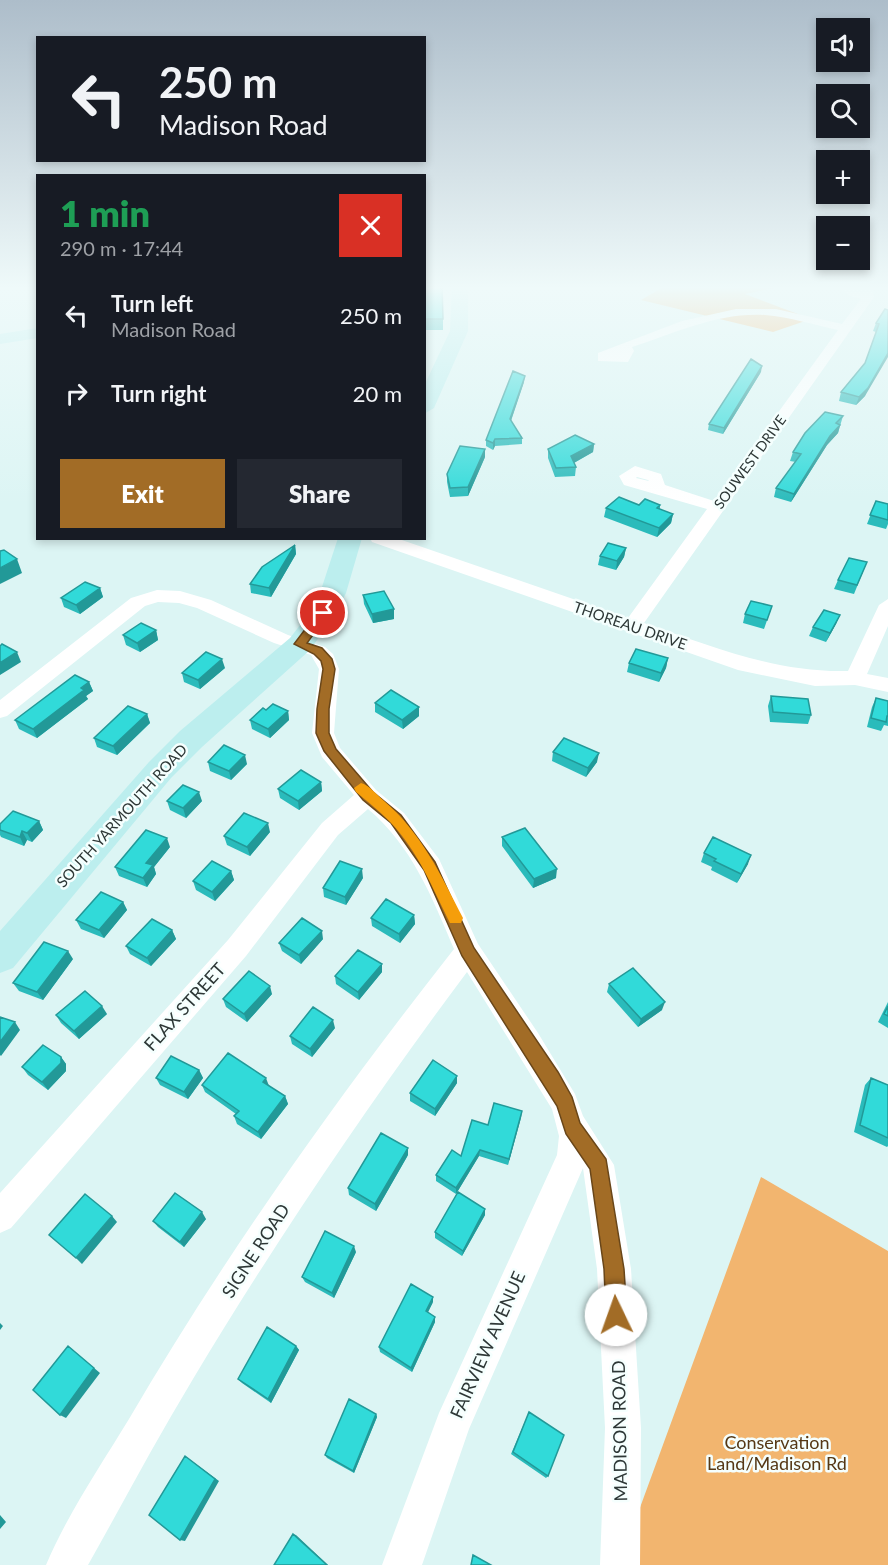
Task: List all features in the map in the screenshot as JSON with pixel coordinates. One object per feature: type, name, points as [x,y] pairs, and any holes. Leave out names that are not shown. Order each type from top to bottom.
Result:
[{"type":"main road","points":[[426,404],[446,359]]},
{"type":"main road","name":"SOUTH YARMOUTH ROAD","points":[[0,957],[160,770],[191,739],[300,644],[323,613],[333,593],[349,540]]},
{"type":"street","name":"SOUWEST DRIVE","points":[[632,626],[825,359]]},
{"type":"street","points":[[656,488],[717,507]]},
{"type":"street","name":"THOREAU DRIVE","points":[[384,540],[745,665],[815,679],[855,678],[888,685]]},
{"type":"street","points":[[0,711],[138,602],[151,597],[180,597],[204,604],[281,639],[300,644]]},
{"type":"street","points":[[855,678],[888,605]]},
{"type":"street","name":"MADISON ROAD","points":[[300,644],[318,651],[326,659],[329,669],[323,709],[323,733],[330,751],[368,796],[396,819],[430,866],[468,951],[552,1078],[566,1104],[573,1127],[599,1165],[614,1269],[623,1428],[621,1565]]},
{"type":"street","name":"FLAX STREET","points":[[0,1217],[237,948],[323,837],[368,796]]},
{"type":"street","name":"SIGNE ROAD","points":[[66,1565],[181,1365],[342,1122],[410,1025],[468,951]]},
{"type":"street","name":"FAIRVIEW AVENUE","points":[[402,1565],[452,1426],[564,1177],[572,1156],[573,1127]]},
{"type":"green space","name":"Conservation Land/Madison Rd","points":[[761,1177],[888,1251],[888,1565],[619,1565]]},
{"type":"building","points":[[751,359],[762,366],[724,428],[709,424]]},
{"type":"building","points":[[866,359],[885,359],[868,388],[859,397],[841,392]]},
{"type":"building","points":[[513,371],[525,376],[510,419],[522,438],[495,439],[493,443],[486,440]]},
{"type":"building","points":[[825,412],[843,416],[836,423],[840,425],[830,436],[794,494],[776,488],[801,454],[793,452],[805,433]]},
{"type":"building","points":[[575,435],[594,444],[571,456],[576,467],[556,468],[548,449]]},
{"type":"building","points":[[460,446],[485,449],[468,487],[450,488],[447,474]]},
{"type":"building","points":[[619,497],[639,505],[645,499],[660,505],[657,508],[673,514],[659,528],[606,508]]},
{"type":"building","points":[[876,501],[888,504],[888,520],[870,515]]},
{"type":"building","points":[[608,543],[626,548],[617,561],[600,556]]},
{"type":"building","points":[[295,545],[269,588],[250,584],[262,567]]},
{"type":"building","points":[[4,550],[17,559],[0,568],[0,551]]},
{"type":"building","points":[[849,558],[867,562],[857,585],[838,580]]},
{"type":"building","points":[[85,582],[100,588],[76,605],[61,598]]},
{"type":"building","points":[[384,591],[394,609],[372,614],[363,595]]},
{"type":"building","points":[[751,601],[772,606],[767,620],[745,614]]},
{"type":"building","points":[[824,610],[840,615],[830,633],[813,627]]},
{"type":"building","points":[[141,623],[156,630],[137,643],[123,635]]},
{"type":"building","points":[[2,644],[17,652],[0,663],[0,646]]},
{"type":"building","points":[[636,649],[668,658],[661,673],[629,663]]},
{"type":"building","points":[[206,652],[222,659],[198,680],[182,673]]},
{"type":"building","points":[[75,675],[89,682],[81,688],[84,690],[33,729],[15,720]]},
{"type":"building","points":[[391,690],[419,707],[402,720],[375,703]]},
{"type":"building","points":[[771,696],[808,699],[811,715],[773,712]]},
{"type":"building","points":[[876,698],[888,701],[886,722],[871,718]]},
{"type":"building","points":[[273,704],[288,711],[268,729],[250,720],[263,708],[266,710]]},
{"type":"building","points":[[128,706],[147,714],[113,746],[94,738]]},
{"type":"building","points":[[564,738],[599,753],[588,768],[553,752]]},
{"type":"building","points":[[224,745],[245,755],[229,771],[208,762]]},
{"type":"building","points":[[301,770],[321,782],[298,801],[278,789]]},
{"type":"building","points":[[183,785],[199,792],[183,808],[167,801]]},
{"type":"building","points":[[13,811],[39,821],[27,833],[22,831],[20,837],[0,830],[0,824]]},
{"type":"building","points":[[244,813],[268,823],[247,847],[224,836]]},
{"type":"building","points":[[525,828],[557,869],[534,879],[502,837]]},
{"type":"building","points":[[146,830],[167,838],[146,863],[153,865],[143,878],[115,867]]},
{"type":"building","points":[[713,837],[751,855],[741,874],[714,861],[716,859],[704,853]]},
{"type":"building","points":[[212,861],[231,871],[212,892],[193,881]]},
{"type":"building","points":[[340,861],[362,869],[345,897],[323,888]]},
{"type":"building","points":[[101,892],[123,902],[99,930],[76,920]]},
{"type":"building","points":[[386,899],[414,915],[399,934],[371,918]]},
{"type":"building","points":[[302,918],[322,931],[299,955],[279,943]]},
{"type":"building","points":[[152,919],[172,930],[147,958],[126,946]]},
{"type":"building","points":[[44,942],[68,951],[37,992],[13,983]]},
{"type":"building","points":[[358,950],[382,964],[358,992],[335,976]]},
{"type":"building","points":[[633,968],[665,1002],[641,1019],[609,984]]},
{"type":"building","points":[[249,971],[270,986],[244,1014],[223,999]]},
{"type":"building","points":[[85,991],[102,1006],[74,1031],[56,1015]]},
{"type":"building","points":[[313,1007],[333,1020],[310,1049],[290,1036]]},
{"type":"building","points":[[0,1017],[15,1022],[0,1042]]},
{"type":"building","points":[[43,1045],[61,1057],[61,1063],[42,1082],[22,1067]]},
{"type":"building","points":[[228,1053],[266,1078],[263,1082],[285,1096],[258,1132],[234,1116],[239,1111],[202,1085]]},
{"type":"building","points":[[171,1056],[199,1070],[184,1092],[156,1078]]},
{"type":"building","points":[[433,1060],[457,1076],[435,1109],[410,1093]]},
{"type":"building","points":[[871,1078],[888,1085],[888,1138],[860,1125]]},
{"type":"building","points":[[494,1103],[522,1111],[509,1159],[480,1150],[456,1188],[436,1175],[452,1150],[461,1156],[472,1120],[488,1125]]},
{"type":"building","points":[[381,1133],[408,1148],[375,1204],[348,1188]]},
{"type":"building","points":[[458,1192],[485,1209],[463,1251],[435,1232]]},
{"type":"building","points":[[175,1193],[202,1212],[180,1242],[153,1221]]},
{"type":"building","points":[[85,1194],[112,1216],[76,1258],[49,1235]]},
{"type":"building","points":[[325,1231],[354,1246],[332,1293],[302,1277]]},
{"type":"building","points":[[411,1284],[433,1297],[426,1311],[435,1317],[411,1368],[379,1347]]},
{"type":"building","points":[[267,1327],[296,1346],[268,1399],[238,1379]]},
{"type":"building","points":[[68,1346],[94,1368],[60,1415],[33,1390]]},
{"type":"building","points":[[349,1399],[376,1414],[353,1471],[325,1455]]},
{"type":"building","points":[[529,1412],[564,1435],[548,1476],[513,1452]]},
{"type":"building","points":[[185,1456],[215,1479],[180,1540],[149,1515]]},
{"type":"building","points":[[293,1534],[327,1565],[274,1565]]},
{"type":"building","points":[[473,1555],[491,1565],[471,1565]]},
{"type":"slow traffic","points":[[361,788],[396,819],[411,839],[430,866],[455,918]]},
{"type":"route","points":[[323,613],[300,644],[318,651],[326,659],[329,669],[323,709],[323,733],[330,751],[368,796],[396,819],[430,866],[468,951],[552,1078],[566,1104],[573,1127],[599,1165],[614,1269],[616,1315]]}]
